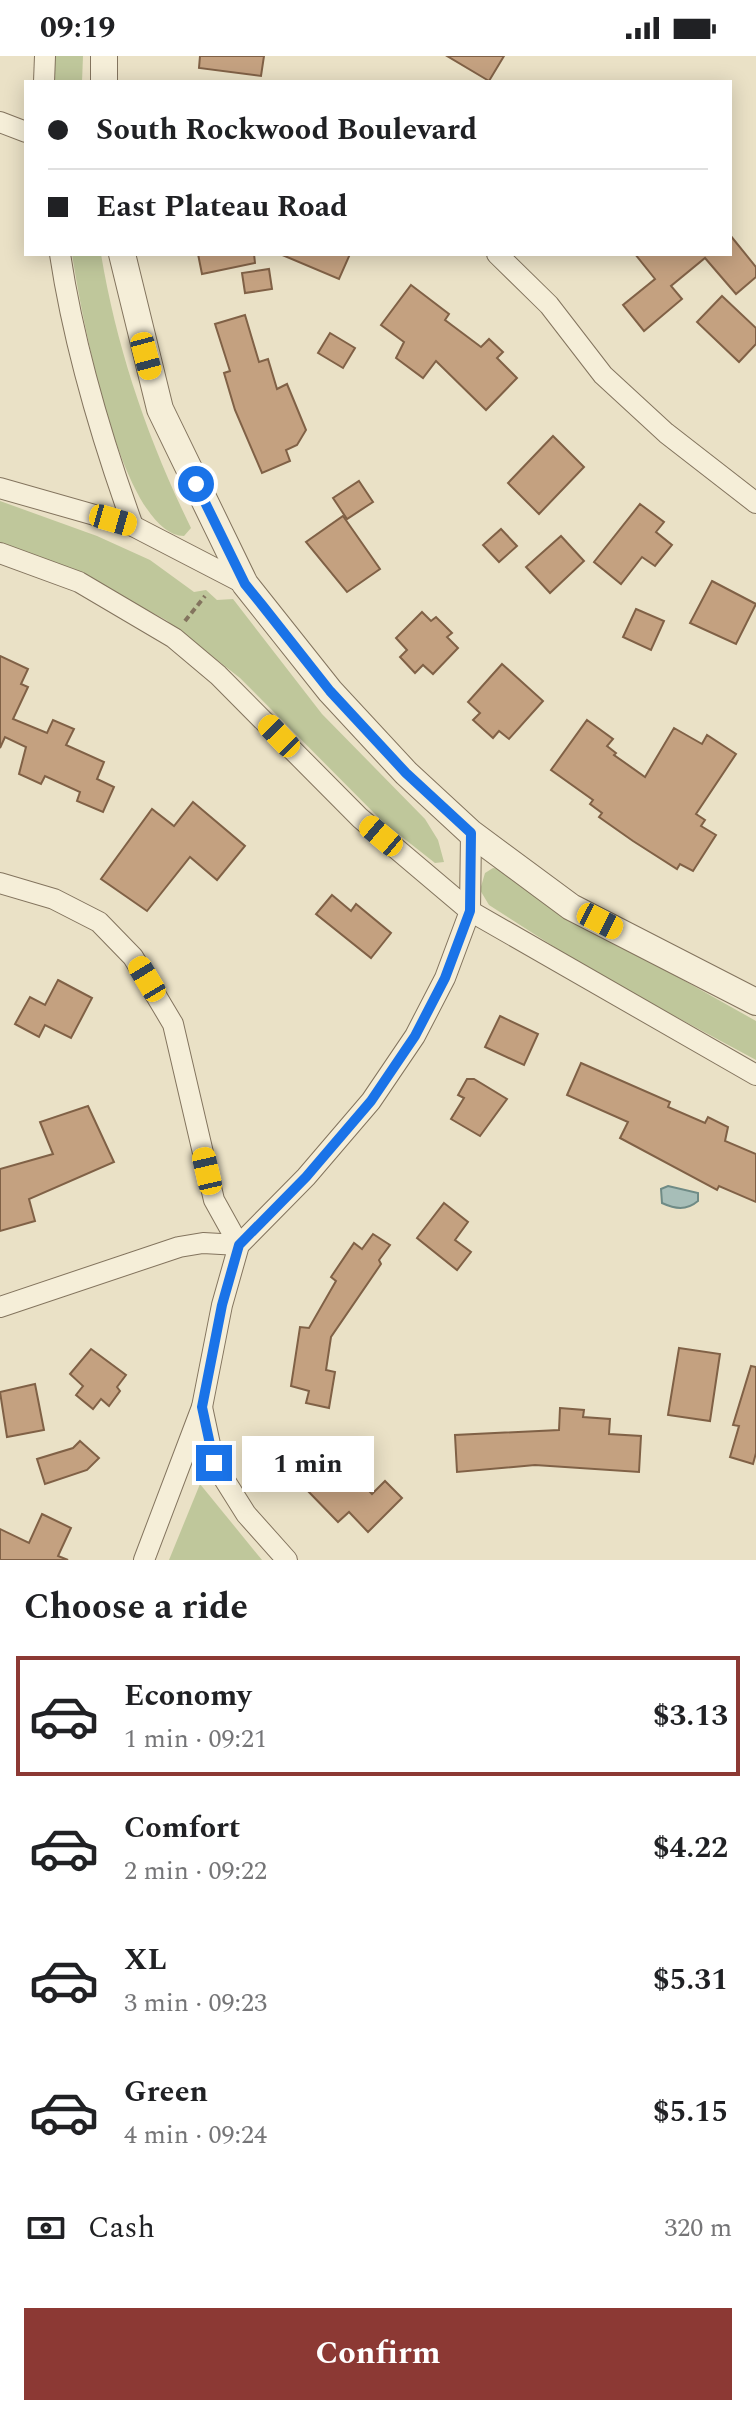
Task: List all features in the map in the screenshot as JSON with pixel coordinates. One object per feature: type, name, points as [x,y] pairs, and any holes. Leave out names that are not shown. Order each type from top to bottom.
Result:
[{"type":"street","points":[[44,80],[45,56]]},
{"type":"street","points":[[104,56],[104,80]]},
{"type":"street","points":[[0,122],[24,131]]},
{"type":"street","points":[[60,256],[71,322],[108,456],[133,526]]},
{"type":"street","points":[[122,256],[160,409],[245,584],[330,691],[406,773],[471,833],[571,907],[756,1002]]},
{"type":"street","points":[[499,256],[549,305],[603,375],[666,433],[756,503]]},
{"type":"street","points":[[0,488],[133,526],[245,584]]},
{"type":"street","points":[[0,553],[79,582],[179,630],[218,675],[360,818],[470,911],[756,1075]]},
{"type":"street","points":[[144,1560],[202,1407],[222,1305],[239,1245],[306,1177],[371,1101],[427,1013],[445,978],[470,911],[471,833]]},
{"type":"street","points":[[0,883],[54,899],[99,922],[133,957],[173,1024],[214,1200],[239,1245]]},
{"type":"street","points":[[0,1307],[179,1247],[203,1243],[239,1245]]},
{"type":"street","points":[[202,1407],[214,1463],[246,1514],[287,1560]]},
{"type":"path","points":[[179,630],[205,596]]},
{"type":"green space","points":[[55,56],[83,56],[82,80],[52,80]]},
{"type":"green space","points":[[72,256],[101,256],[116,325],[136,394],[161,462],[191,528],[184,536],[161,526],[141,499],[123,460],[107,414]]},
{"type":"green space","points":[[0,501],[97,536],[150,560],[194,592],[206,590],[217,600],[233,599],[322,714],[425,819],[438,840],[444,862],[435,863],[383,822],[240,678],[166,620],[85,577],[0,544]]},
{"type":"green space","points":[[493,868],[502,869],[596,931],[756,1021],[756,1060],[595,973],[489,905],[480,890],[485,873]]},
{"type":"green space","points":[[200,1484],[262,1560],[169,1560]]},
{"type":"water","points":[[668,1186],[698,1193],[698,1201],[680,1208],[662,1203],[661,1189]]},
{"type":"building","points":[[200,56],[264,56],[261,76],[199,68]]},
{"type":"building","points":[[447,56],[504,56],[487,80]]},
{"type":"building","points":[[732,237],[756,267],[756,277],[736,294],[705,258],[671,286],[682,299],[644,331],[623,305],[655,279],[637,256],[732,256]]},
{"type":"building","points":[[198,256],[254,256],[255,263],[202,274]]},
{"type":"building","points":[[285,256],[349,256],[339,279]]},
{"type":"building","points":[[269,269],[272,289],[245,293],[242,273]]},
{"type":"building","points":[[411,285],[449,314],[445,320],[481,347],[489,339],[503,352],[497,358],[517,378],[486,410],[436,361],[423,378],[396,358],[404,342],[381,325]]},
{"type":"building","points":[[722,296],[756,328],[756,344],[739,362],[697,322]]},
{"type":"building","points":[[245,315],[259,362],[268,359],[277,389],[287,384],[306,430],[297,445],[286,450],[290,461],[262,473],[235,410],[224,373],[230,371],[215,324]]},
{"type":"building","points":[[330,333],[355,348],[343,368],[318,353]]},
{"type":"building","points":[[553,436],[584,467],[539,514],[508,483]]},
{"type":"building","points":[[359,481],[373,502],[347,519],[333,498]]},
{"type":"building","points":[[640,504],[664,522],[656,532],[672,545],[655,566],[642,557],[621,584],[594,562]]},
{"type":"building","points":[[343,516],[380,569],[347,592],[306,542]]},
{"type":"building","points":[[501,529],[517,546],[499,562],[483,545]]},
{"type":"building","points":[[561,536],[584,561],[550,593],[526,567]]},
{"type":"building","points":[[712,581],[756,604],[736,644],[690,623]]},
{"type":"building","points":[[636,609],[664,621],[651,650],[623,637]]},
{"type":"building","points":[[422,612],[431,621],[436,617],[452,633],[447,637],[458,648],[433,674],[423,665],[415,673],[400,657],[407,650],[396,638]]},
{"type":"building","points":[[0,656],[28,669],[21,684],[28,687],[13,719],[47,733],[53,720],[74,729],[66,745],[104,762],[97,779],[114,787],[103,812],[77,801],[80,792],[45,776],[41,784],[19,774],[26,747],[5,737],[0,748]]},
{"type":"building","points":[[502,664],[543,701],[509,739],[499,731],[493,738],[473,720],[480,713],[468,702]]},
{"type":"building","points":[[587,720],[613,739],[607,746],[616,753],[614,755],[645,777],[674,728],[702,744],[707,735],[736,754],[696,814],[705,820],[701,826],[716,835],[693,871],[680,864],[677,869],[599,817],[602,813],[590,804],[593,800],[551,770]]},
{"type":"building","points":[[193,802],[245,846],[217,880],[190,857],[147,911],[101,879],[152,809],[174,826]]},
{"type":"building","points":[[332,895],[351,911],[356,904],[391,933],[371,958],[316,914]]},
{"type":"building","points":[[58,980],[92,998],[71,1038],[45,1025],[39,1037],[15,1024],[30,997],[45,1005]]},
{"type":"building","points":[[500,1016],[538,1034],[524,1065],[485,1047]]},
{"type":"building","points":[[581,1063],[670,1102],[668,1107],[705,1123],[708,1117],[728,1127],[725,1141],[756,1154],[756,1202],[719,1186],[717,1190],[620,1138],[628,1122],[567,1095]]},
{"type":"building","points":[[467,1079],[474,1079],[507,1099],[480,1136],[451,1119],[464,1098],[458,1095]]},
{"type":"building","points":[[88,1106],[114,1162],[29,1199],[35,1221],[0,1231],[0,1169],[53,1154],[40,1122]]},
{"type":"building","points":[[444,1203],[468,1222],[455,1240],[471,1252],[457,1270],[417,1238]]},
{"type":"building","points":[[373,1234],[390,1245],[379,1260],[381,1264],[331,1337],[326,1370],[335,1372],[329,1408],[306,1403],[309,1391],[291,1386],[300,1327],[309,1328],[336,1281],[331,1277],[354,1243],[362,1249]]},
{"type":"building","points":[[679,1348],[720,1354],[710,1421],[668,1415]]},
{"type":"building","points":[[91,1349],[126,1375],[117,1387],[120,1391],[109,1406],[101,1399],[93,1409],[76,1395],[83,1386],[70,1374]]},
{"type":"building","points":[[751,1366],[756,1367],[756,1453],[753,1464],[730,1457],[739,1426],[733,1425]]},
{"type":"building","points":[[35,1384],[44,1430],[7,1437],[0,1392]]},
{"type":"building","points":[[560,1408],[584,1410],[583,1417],[610,1419],[609,1434],[641,1436],[639,1472],[535,1465],[457,1472],[455,1435],[559,1430]]},
{"type":"building","points":[[80,1441],[99,1458],[87,1470],[45,1484],[37,1459],[73,1448]]},
{"type":"building","points":[[318,1451],[341,1474],[347,1468],[372,1494],[385,1481],[402,1498],[368,1532],[349,1512],[338,1522],[305,1488],[315,1479],[303,1467]]},
{"type":"building","points":[[42,1514],[71,1528],[58,1556],[68,1560],[0,1560],[0,1529],[29,1543]]},
{"type":"route","points":[[196,484],[245,584],[330,691],[406,773],[471,833],[470,911],[445,978],[415,1036],[371,1101],[306,1177],[239,1245],[222,1305],[202,1407],[214,1463]]}]
